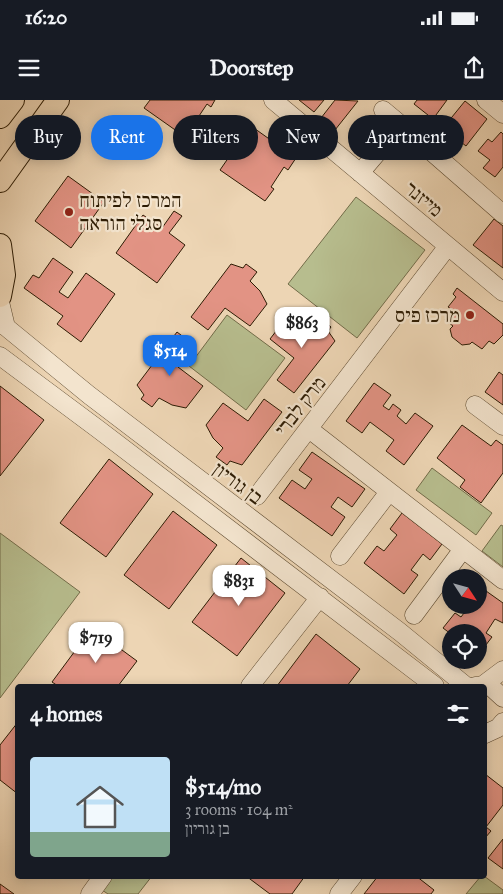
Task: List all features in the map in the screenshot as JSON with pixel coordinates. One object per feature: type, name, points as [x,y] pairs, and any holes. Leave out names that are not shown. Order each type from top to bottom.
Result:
[{"type":"main road","points":[[0,117],[13,100]]},
{"type":"main road","points":[[0,180],[58,100]]},
{"type":"main road","points":[[0,245],[4,275],[0,296]]},
{"type":"street","name":"מייזנר","points":[[273,100],[503,292]]},
{"type":"street","points":[[486,100],[503,114]]},
{"type":"street","name":"מייזנר","points":[[383,110],[387,115]]},
{"type":"street","points":[[360,173],[371,160]]},
{"type":"street","name":"מייזנר","points":[[436,160],[503,214]]},
{"type":"street","name":"מרק לברי","points":[[257,496],[448,246]]},
{"type":"street","name":"בן גוריון","points":[[0,302],[6,327],[89,395],[400,632],[472,684]]},
{"type":"street","name":"בן גוריון","points":[[0,356],[432,684]]},
{"type":"street","points":[[475,405],[503,426]]},
{"type":"street","points":[[309,429],[503,580]]},
{"type":"street","points":[[340,556],[389,492]]},
{"type":"street","points":[[414,615],[463,549]]},
{"type":"street","points":[[252,684],[320,597]]},
{"type":"street","points":[[478,684],[503,670]]},
{"type":"street","name":"בן גוריון","points":[[487,688],[495,689],[503,698]]},
{"type":"street","points":[[487,733],[498,728],[503,722]]},
{"type":"street","points":[[487,735],[503,742]]},
{"type":"street","points":[[90,894],[101,879]]},
{"type":"street","points":[[339,894],[351,879]]},
{"type":"green space","points":[[356,197],[425,250],[357,338],[288,284]]},
{"type":"green space","points":[[227,315],[285,358],[246,410],[189,366]]},
{"type":"green space","points":[[432,468],[492,513],[476,535],[416,490]]},
{"type":"green space","points":[[501,525],[503,526],[503,567],[482,551]]},
{"type":"green space","points":[[0,533],[80,592],[0,698]]},
{"type":"green space","points":[[487,878],[503,890],[503,894],[466,894],[478,879]]},
{"type":"green space","points":[[111,879],[150,879],[138,894],[108,894],[102,890]]},
{"type":"building","points":[[150,100],[215,100],[211,107],[207,104],[200,115],[173,115],[173,128],[163,121],[163,115],[154,115],[144,108]]},
{"type":"building","points":[[299,100],[324,100],[314,112]]},
{"type":"building","points":[[335,100],[358,101],[338,126],[338,115],[323,115]]},
{"type":"building","points":[[417,100],[447,100],[436,115],[428,115],[414,104]]},
{"type":"building","points":[[465,101],[487,119],[466,146],[464,144],[464,115],[454,115]]},
{"type":"building","points":[[258,131],[268,138],[268,160],[295,160],[288,170],[284,167],[271,187],[274,189],[265,201],[220,170],[227,160],[258,160]]},
{"type":"building","points":[[501,132],[503,134],[503,167],[495,177],[483,168],[490,160],[478,151],[488,139],[492,142]]},
{"type":"building","name":"המרכז לפיתוח סגלי הוראה","points":[[68,176],[104,202],[71,248],[35,221]]},
{"type":"building","points":[[174,211],[182,216],[169,233],[185,245],[157,283],[116,253],[143,215],[162,228]]},
{"type":"building","points":[[494,219],[503,226],[503,268],[473,245]]},
{"type":"building","points":[[53,258],[73,272],[59,292],[68,298],[86,273],[115,294],[81,342],[57,324],[63,316],[24,288],[33,275],[39,278]]},
{"type":"building","points":[[231,264],[243,268],[246,264],[257,272],[250,281],[260,291],[267,304],[250,326],[225,308],[208,330],[191,317]]},
{"type":"building","name":"מרכז פיס","points":[[457,288],[503,324],[503,335],[494,344],[489,341],[482,349],[472,342],[462,345],[452,337],[450,329],[453,326],[445,320],[453,310],[448,307],[456,297],[453,294]]},
{"type":"building","points":[[287,317],[301,320],[314,327],[321,318],[331,327],[328,331],[335,341],[294,393],[277,380],[294,358],[270,339]]},
{"type":"building","points":[[177,332],[194,345],[178,367],[203,386],[186,408],[172,405],[159,398],[152,407],[141,399],[144,395],[137,385]]},
{"type":"building","points":[[499,372],[503,375],[503,405],[485,392]]},
{"type":"building","points":[[374,383],[391,395],[383,406],[389,410],[393,404],[401,410],[397,416],[406,424],[415,413],[433,426],[404,465],[386,451],[394,440],[370,422],[362,433],[346,421]]},
{"type":"building","points":[[0,386],[44,420],[0,476]]},
{"type":"building","points":[[264,399],[282,412],[242,465],[230,461],[227,465],[216,457],[223,448],[213,438],[206,425],[223,403],[248,421]]},
{"type":"building","points":[[462,425],[491,446],[496,440],[503,445],[503,473],[481,503],[460,487],[465,480],[437,458]]},
{"type":"building","points":[[312,452],[365,489],[352,507],[338,497],[331,507],[345,517],[332,536],[279,498],[292,480],[305,489],[312,479],[299,470]]},
{"type":"building","points":[[109,459],[153,494],[106,557],[60,523]]},
{"type":"building","points":[[173,511],[217,545],[169,609],[124,575]]},
{"type":"building","points":[[402,513],[442,544],[430,560],[423,554],[411,570],[418,575],[404,594],[364,563],[377,546],[384,551],[397,535],[390,529]]},
{"type":"building","points":[[241,558],[285,593],[237,656],[192,622]]},
{"type":"building","points":[[488,592],[503,603],[503,623],[495,619],[487,631],[487,624],[446,624],[454,614],[461,617],[463,614],[488,614]]},
{"type":"building","points":[[92,628],[137,661],[120,684],[55,684],[52,682]]},
{"type":"building","points":[[316,634],[360,669],[349,684],[278,684]]},
{"type":"building","points":[[487,634],[492,637],[487,644]]},
{"type":"building","points":[[15,726],[15,792],[0,780],[0,745]]},
{"type":"building","points":[[487,776],[503,788],[503,805],[487,826]]},
{"type":"building","points":[[487,828],[491,831],[487,836]]},
{"type":"building","points":[[503,839],[503,869],[488,858]]},
{"type":"building","points":[[250,879],[303,879],[292,894],[270,894]]},
{"type":"building","points":[[376,879],[420,879],[434,890],[431,894],[364,894]]},
{"type":"building","points":[[0,884],[14,894],[0,894]]},
{"type":"place","name":"המרכז לפיתוח סגלי הוראה","points":[[69,212]]},
{"type":"place","name":"מרכז פיס","points":[[470,315]]}]
